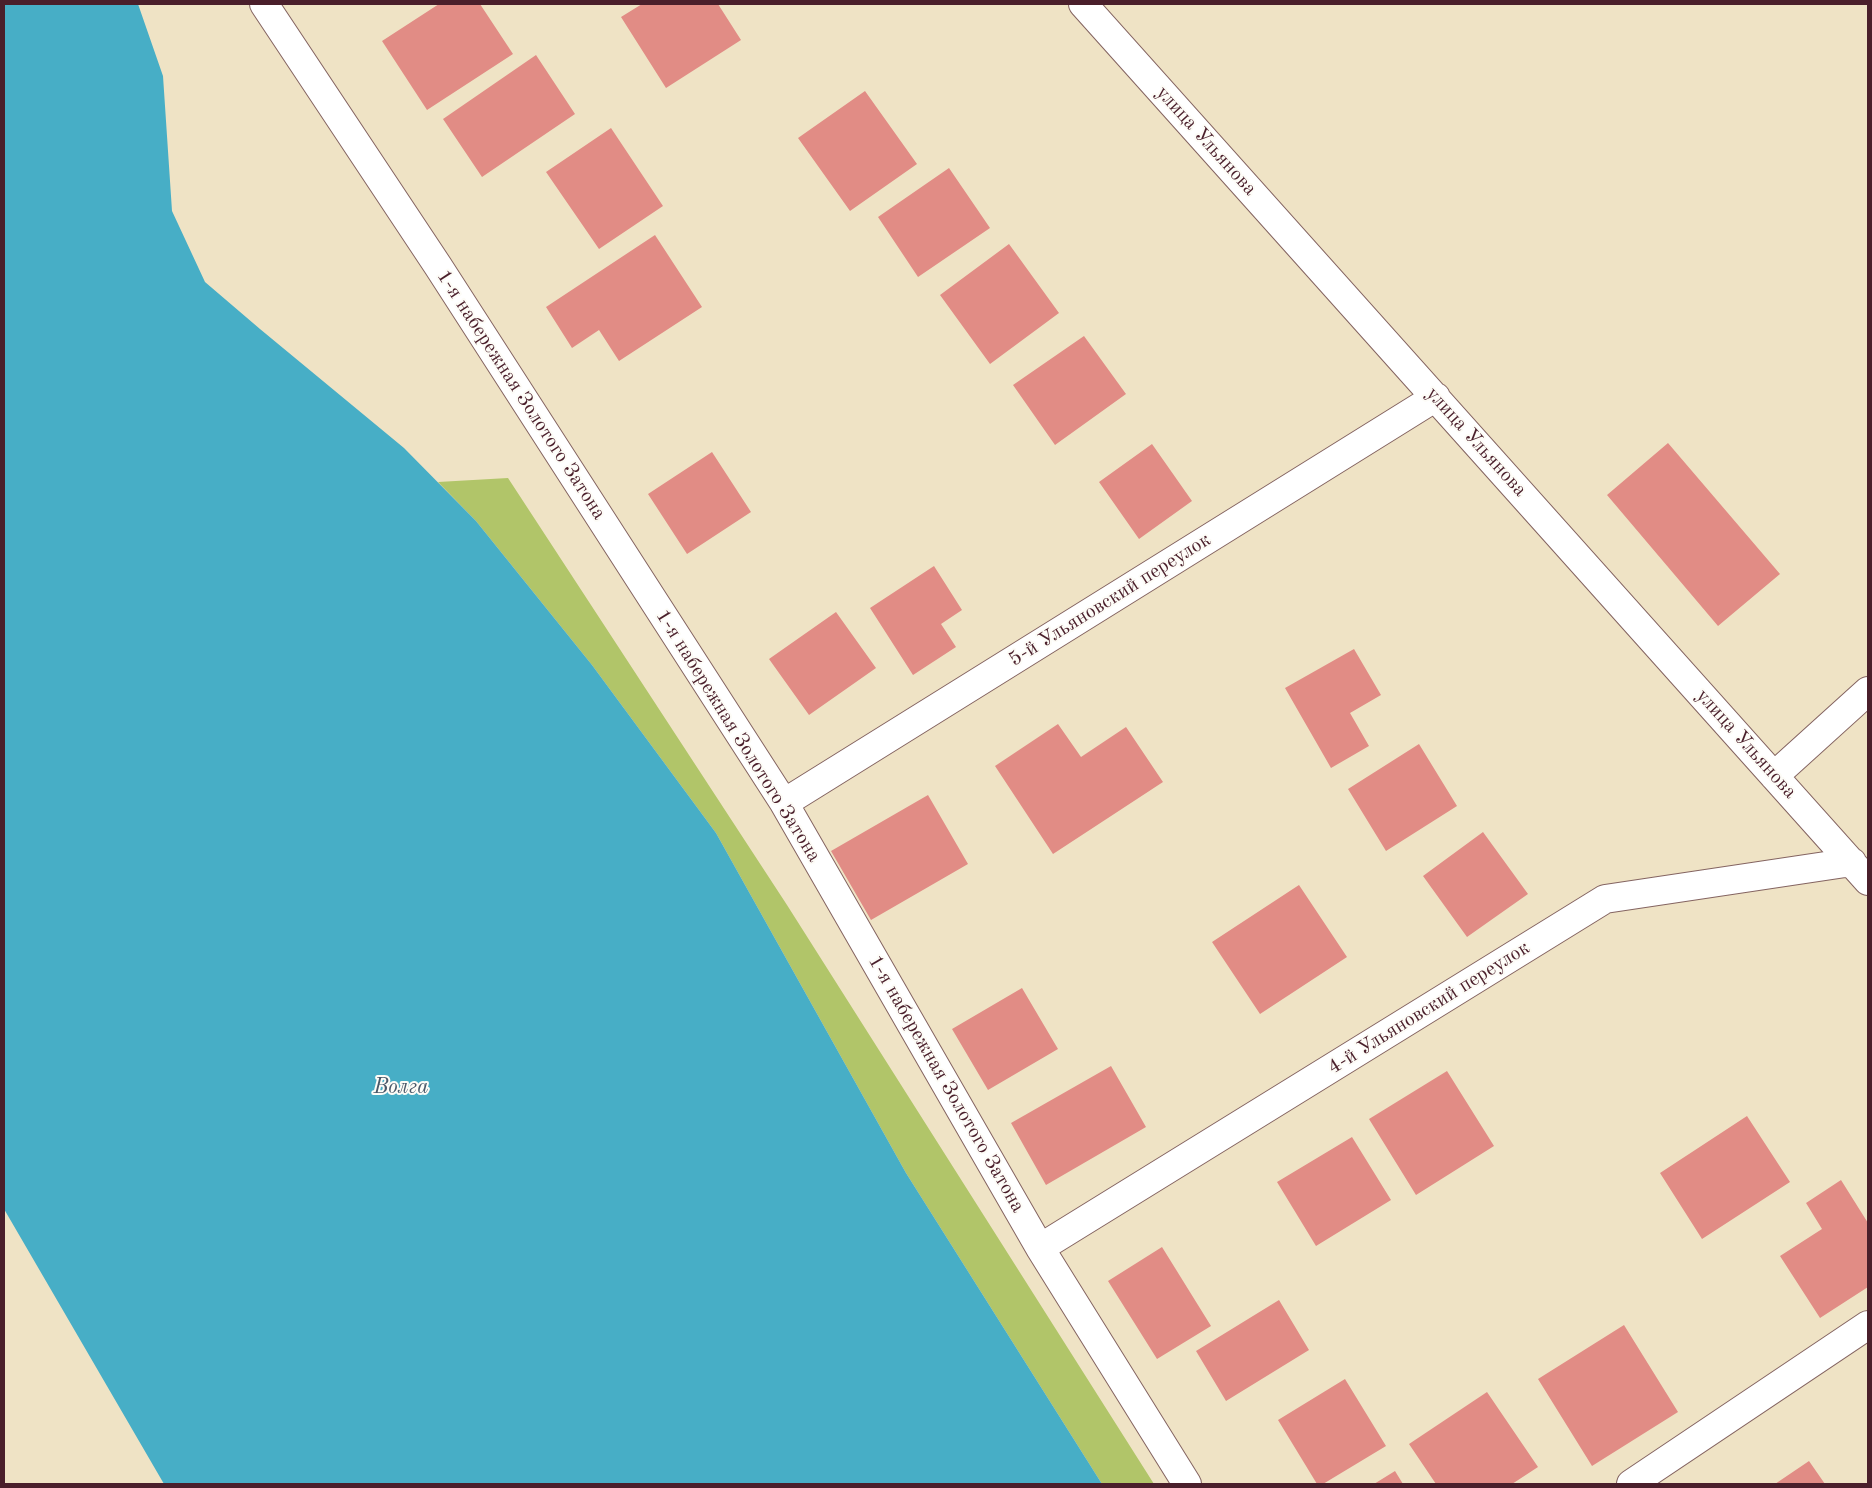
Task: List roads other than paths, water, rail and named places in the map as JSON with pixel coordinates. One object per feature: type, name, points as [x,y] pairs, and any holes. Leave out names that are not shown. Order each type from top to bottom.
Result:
[{"type":"street","name":"1-я набережная Золотого Затона","points":[[264,4],[438,266],[784,803],[1040,1248],[1187,1484]]},
{"type":"street","name":"улица Ульянова","points":[[1083,4],[1860,872]]},
{"type":"street","name":"5-й Ульяновский переулок","points":[[784,803],[1436,397]]},
{"type":"street","points":[[1774,776],[1868,691]]},
{"type":"street","name":"4-й Ульяновский переулок","points":[[1040,1248],[1605,899],[1860,872]]},
{"type":"street","points":[[1631,1484],[1868,1325]]},
{"type":"water","name":"Волга","points":[[4,4],[138,4],[163,76],[172,211],[205,282],[404,448],[476,521],[592,665],[716,833],[906,1173],[1102,1484],[164,1484],[4,1209]]}]
